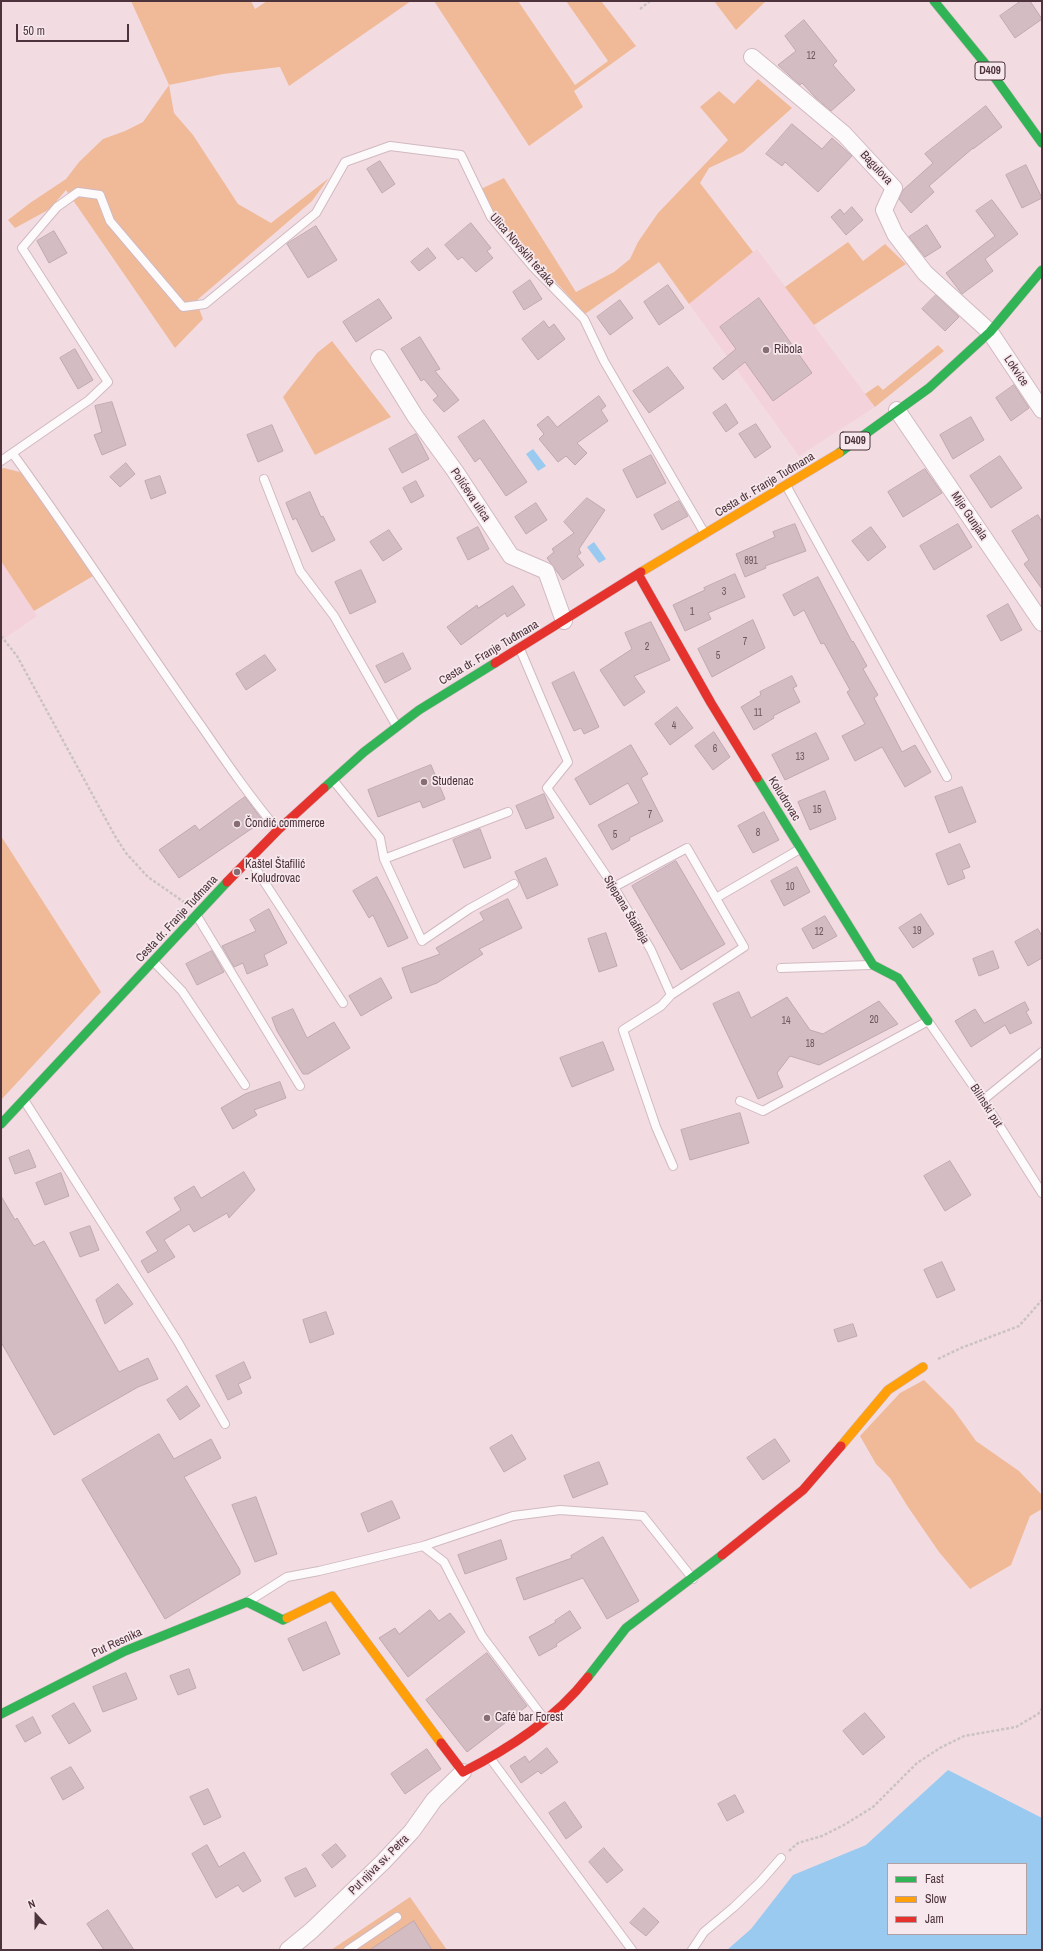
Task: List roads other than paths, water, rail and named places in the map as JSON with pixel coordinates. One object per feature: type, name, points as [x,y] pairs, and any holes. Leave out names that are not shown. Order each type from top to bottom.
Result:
[{"type":"street","name":"D409","points":[[934,1],[983,61],[1042,143]]},
{"type":"street","name":"Bagulova","points":[[752,57],[844,134],[894,188],[884,210],[895,234],[925,273],[990,332]]},
{"type":"street","name":"Cesta dr. Franje Tuđmana","points":[[1,1124],[249,859],[333,779],[397,726],[426,706],[520,649],[638,574],[827,462],[929,388],[990,332],[1042,270]]},
{"type":"street","name":"Lokvice","points":[[990,332],[1042,410]]},
{"type":"street","name":"Polićeva ulica","points":[[379,358],[415,416],[455,471],[511,556],[546,571],[564,621]]},
{"type":"street","name":"Mije Gunjala","points":[[897,410],[1042,623]]},
{"type":"street","name":"Koludrovac","points":[[638,574],[711,703],[873,965]]},
{"type":"street","points":[[873,965],[898,978],[928,1021]]},
{"type":"street","points":[[247,1602],[283,1620],[332,1596],[463,1772],[490,1758],[546,1721],[574,1695],[626,1628],[693,1579],[804,1490],[888,1390],[923,1367]]},
{"type":"street","name":"Put Resnika","points":[[1,1714],[125,1651],[247,1602]]},
{"type":"street","name":"Put njiva sv. Petra","points":[[288,1950],[311,1931],[383,1862],[412,1831],[434,1800],[463,1772]]},
{"type":"lane","name":"Ulica Novskih težaka","points":[[13,454],[90,400],[108,382],[22,248],[57,207],[78,192],[100,195],[110,221],[183,307],[205,304],[316,213],[345,162],[390,146],[461,155],[491,217],[533,267],[584,319],[604,361],[705,535]]},
{"type":"lane","points":[[1,461],[13,454],[64,523],[134,630],[232,770],[278,830]]},
{"type":"lane","points":[[264,480],[300,571],[334,616],[397,726]]},
{"type":"lane","points":[[786,487],[947,776]]},
{"type":"lane","name":"Stjepana Štafileja","points":[[520,649],[568,762],[547,788],[614,887],[650,950],[671,995]]},
{"type":"lane","points":[[333,779],[380,838],[384,859],[422,942],[469,909],[514,884]]},
{"type":"lane","points":[[384,859],[508,812]]},
{"type":"lane","points":[[614,887],[687,848],[744,946],[671,995],[661,1006],[623,1030],[656,1127],[673,1166]]},
{"type":"lane","points":[[716,898],[801,848]]},
{"type":"lane","points":[[249,859],[343,1003]]},
{"type":"lane","points":[[198,914],[300,1086]]},
{"type":"lane","points":[[154,961],[182,991],[245,1085]]},
{"type":"lane","points":[[781,968],[873,965]]},
{"type":"lane","points":[[740,1102],[763,1111],[928,1021]]},
{"type":"lane","name":"Bilinski put","points":[[928,1021],[983,1100],[1042,1193]]},
{"type":"lane","points":[[983,1100],[1042,1052]]},
{"type":"lane","points":[[24,1099],[178,1342],[226,1424]]},
{"type":"lane","points":[[247,1602],[287,1577],[319,1572],[423,1546],[513,1516],[560,1510],[643,1516],[693,1579]]},
{"type":"lane","points":[[423,1546],[444,1562],[482,1636],[546,1721]]},
{"type":"lane","points":[[490,1758],[632,1950]]},
{"type":"lane","points":[[692,1950],[704,1932],[739,1902],[781,1858]]},
{"type":"lane","points":[[348,1950],[397,1917]]},
{"type":"water","points":[[533,449],[546,466],[538,471],[526,454]]},
{"type":"water","points":[[594,542],[606,559],[599,563],[587,547]]},
{"type":"water","points":[[948,1770],[1042,1818],[1042,1950],[727,1950],[751,1929],[793,1875],[866,1845]]},
{"type":"place","name":"Ribola","points":[[766,350]]},
{"type":"place","name":"Studenac","points":[[424,782]]},
{"type":"place","name":"Čondić commerce","points":[[237,824]]},
{"type":"place","name":"Kaštel Štafilić - Koludrovac","points":[[237,872]]},
{"type":"place","name":"Café bar Forest","points":[[487,1718]]}]
